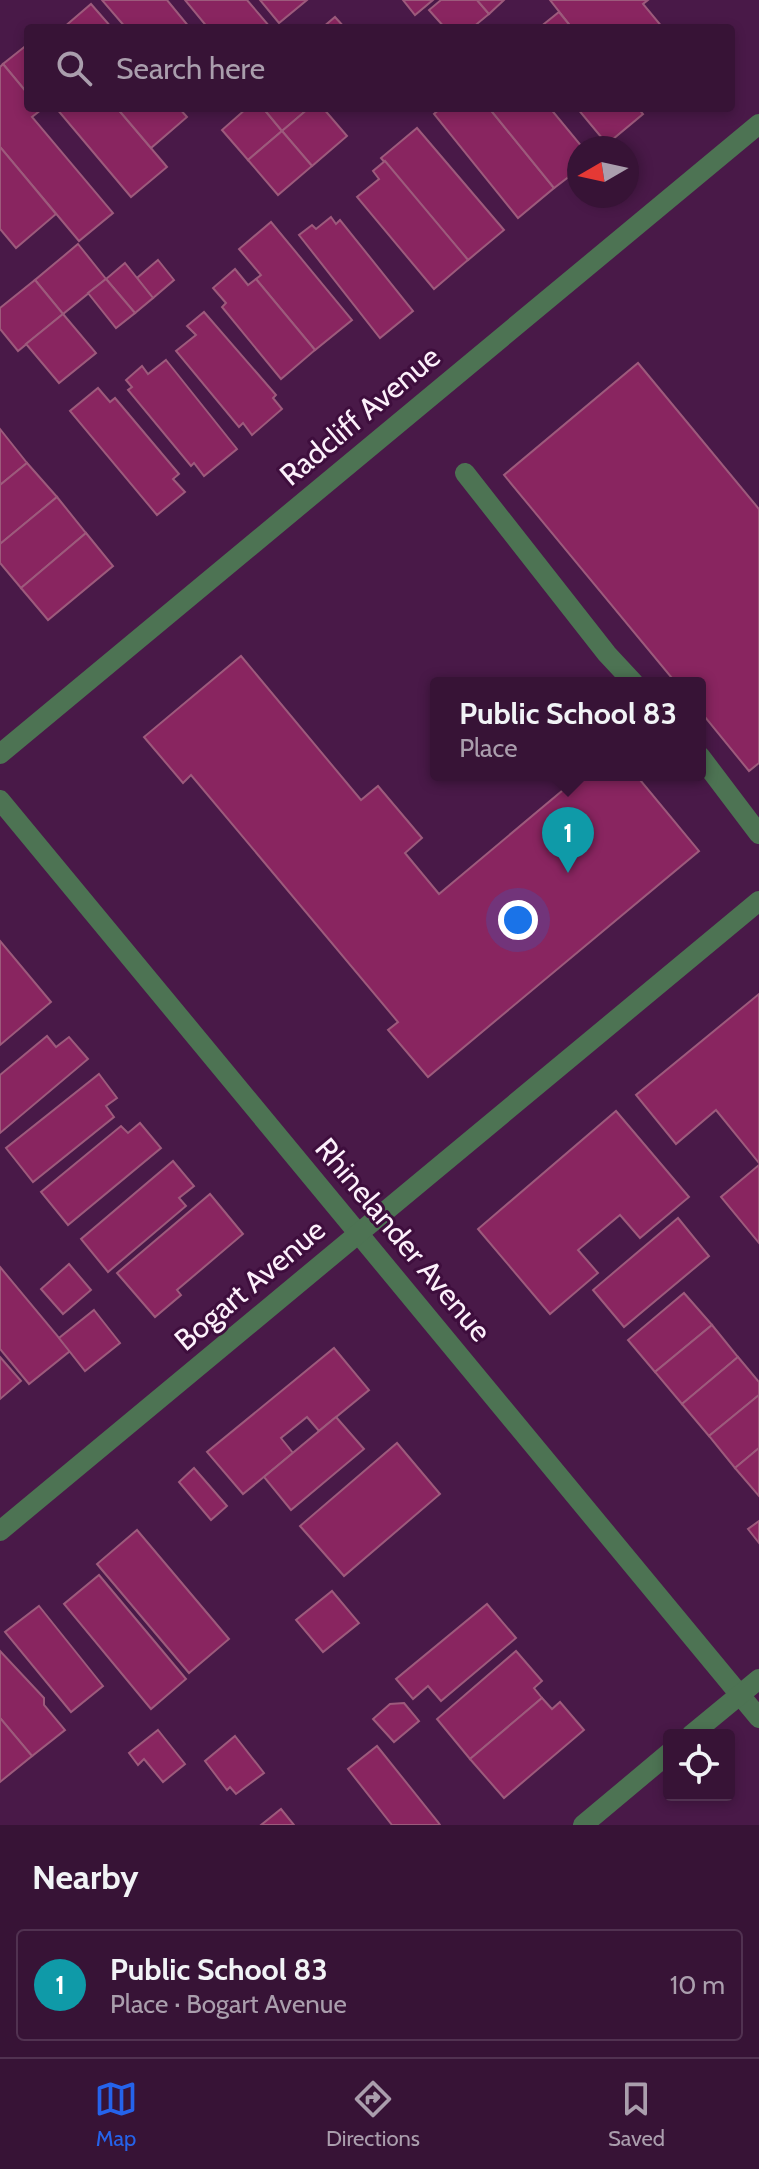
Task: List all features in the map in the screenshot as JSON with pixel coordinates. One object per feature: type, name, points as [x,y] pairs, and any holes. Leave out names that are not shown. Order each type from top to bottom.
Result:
[{"type":"street","name":"Radcliff Avenue","points":[[0,754],[759,124]]},
{"type":"street","points":[[465,473],[628,677]]},
{"type":"street","points":[[706,764],[759,834]]},
{"type":"street","name":"Rhinelander Avenue","points":[[0,800],[759,1718]]},
{"type":"street","name":"Bogart Avenue","points":[[0,1531],[759,901]]},
{"type":"street","points":[[698,1729],[759,1679]]},
{"type":"street","points":[[583,1825],[663,1758]]},
{"type":"building","points":[[102,0],[167,0],[187,24],[123,24]]},
{"type":"building","points":[[185,0],[247,0],[267,24],[205,24]]},
{"type":"building","points":[[260,0],[307,0],[279,23]]},
{"type":"building","points":[[403,0],[433,0],[415,15]]},
{"type":"building","points":[[441,0],[477,0],[489,14],[477,24],[441,24],[429,10]]},
{"type":"building","points":[[477,0],[504,0],[489,14]]},
{"type":"building","points":[[550,0],[648,0],[643,4],[660,24],[569,24]]},
{"type":"building","points":[[91,4],[108,24],[68,24]]},
{"type":"building","points":[[559,12],[569,24],[544,24]]},
{"type":"building","points":[[335,17],[341,24],[327,24]]},
{"type":"building","points":[[24,47],[24,89],[3,64]]},
{"type":"building","points":[[3,64],[24,89],[24,112],[38,112],[32,117],[113,213],[79,241],[0,147],[0,67]]},
{"type":"building","points":[[59,112],[120,112],[167,167],[131,197]]},
{"type":"building","points":[[120,112],[183,112],[187,117],[151,148]]},
{"type":"building","points":[[242,112],[266,112],[282,131],[248,160],[222,130]]},
{"type":"building","points":[[266,112],[304,112],[282,131]]},
{"type":"building","points":[[304,112],[326,112],[347,136],[312,166],[282,131]]},
{"type":"building","points":[[492,112],[554,188],[518,218],[434,114]]},
{"type":"building","points":[[492,112],[553,112],[573,136],[567,136],[567,178],[554,188]]},
{"type":"building","points":[[580,112],[641,112],[643,114],[617,136],[600,136]]},
{"type":"building","points":[[417,128],[504,230],[468,260],[381,158]]},
{"type":"building","points":[[282,131],[312,166],[278,195],[248,160]]},
{"type":"building","points":[[0,147],[56,214],[16,248],[0,229]]},
{"type":"building","points":[[385,161],[468,260],[434,289],[357,197],[379,179],[373,171]]},
{"type":"building","points":[[331,217],[336,224],[340,220],[413,311],[380,338],[299,235],[312,225],[316,229]]},
{"type":"building","points":[[271,222],[352,320],[315,350],[256,279],[261,275],[239,249]]},
{"type":"building","points":[[78,244],[106,279],[63,314],[35,280]]},
{"type":"building","points":[[158,260],[174,280],[153,298],[137,278]]},
{"type":"building","points":[[125,263],[153,298],[135,313],[106,279]]},
{"type":"building","points":[[235,269],[248,285],[256,279],[315,350],[281,379],[222,307],[226,303],[213,288]]},
{"type":"building","points":[[106,279],[135,313],[116,328],[88,293]]},
{"type":"building","points":[[35,280],[63,314],[18,351],[0,329],[0,308]]},
{"type":"building","points":[[204,312],[276,395],[273,398],[282,409],[252,435],[243,423],[239,427],[176,351],[196,335],[187,326]]},
{"type":"building","points":[[63,314],[96,353],[59,383],[26,344]]},
{"type":"building","points":[[166,360],[237,449],[204,476],[194,463],[191,466],[128,390],[132,387],[126,380],[142,366],[148,374]]},
{"type":"building","points":[[638,363],[759,509],[759,763],[749,771],[706,718],[706,677],[671,677],[504,475]]},
{"type":"building","points":[[98,388],[110,402],[115,398],[179,474],[173,479],[185,492],[157,515],[70,411]]},
{"type":"building","points":[[0,429],[27,463],[0,485]]},
{"type":"building","points":[[27,463],[57,497],[0,544],[0,485]]},
{"type":"building","points":[[57,497],[86,533],[21,588],[0,563],[0,544]]},
{"type":"building","points":[[86,533],[113,566],[48,620],[21,588]]},
{"type":"building","points":[[241,656],[361,800],[378,786],[422,838],[405,853],[439,894],[574,781],[641,781],[699,851],[428,1077],[388,1030],[398,1022],[191,775],[183,783],[144,737]]},
{"type":"building","points":[[0,941],[51,1002],[0,1045]]},
{"type":"building","points":[[759,994],[759,1163],[716,1110],[676,1144],[636,1095]]},
{"type":"building","points":[[47,1036],[56,1047],[69,1037],[88,1059],[0,1133],[0,1075]]},
{"type":"building","points":[[99,1074],[117,1098],[106,1106],[114,1117],[33,1182],[6,1148]]},
{"type":"building","points":[[616,1111],[689,1197],[640,1238],[620,1215],[578,1250],[598,1273],[550,1314],[478,1229]]},
{"type":"building","points":[[140,1123],[161,1148],[68,1225],[41,1192],[121,1126],[128,1133]]},
{"type":"building","points":[[173,1161],[194,1186],[179,1198],[186,1206],[108,1272],[81,1239]]},
{"type":"building","points":[[759,1165],[759,1243],[721,1197]]},
{"type":"building","points":[[210,1194],[243,1234],[177,1290],[181,1295],[155,1317],[117,1273]]},
{"type":"building","points":[[678,1218],[709,1256],[624,1327],[593,1290]]},
{"type":"building","points":[[69,1264],[91,1290],[63,1314],[41,1289]]},
{"type":"building","points":[[0,1267],[70,1351],[29,1384],[0,1349]]},
{"type":"building","points":[[684,1293],[712,1325],[655,1372],[628,1340]]},
{"type":"building","points":[[94,1310],[120,1343],[85,1371],[59,1338]]},
{"type":"building","points":[[712,1325],[738,1357],[682,1404],[655,1372]]},
{"type":"building","points":[[334,1348],[369,1390],[319,1431],[307,1417],[281,1438],[293,1453],[243,1494],[207,1452]]},
{"type":"building","points":[[0,1357],[21,1381],[0,1399]]},
{"type":"building","points":[[738,1357],[759,1382],[759,1395],[709,1436],[682,1404]]},
{"type":"building","points":[[759,1395],[759,1448],[735,1468],[709,1436]]},
{"type":"building","points":[[336,1417],[364,1449],[291,1510],[264,1477]]},
{"type":"building","points":[[397,1443],[440,1494],[344,1576],[300,1526]]},
{"type":"building","points":[[759,1448],[759,1496],[735,1468]]},
{"type":"building","points":[[194,1468],[227,1506],[211,1520],[179,1482]]},
{"type":"building","points":[[759,1521],[759,1543],[748,1529]]},
{"type":"building","points":[[137,1530],[229,1639],[189,1673],[97,1564]]},
{"type":"building","points":[[99,1575],[186,1679],[151,1709],[64,1604]]},
{"type":"building","points":[[332,1591],[359,1623],[323,1652],[296,1620]]},
{"type":"building","points":[[487,1604],[516,1638],[441,1701],[428,1686],[413,1699],[396,1679]]},
{"type":"building","points":[[39,1606],[103,1686],[71,1712],[5,1632]]},
{"type":"building","points":[[0,1651],[44,1698],[44,1705],[65,1730],[32,1756],[0,1718]]},
{"type":"building","points":[[516,1651],[542,1681],[534,1688],[542,1698],[470,1759],[437,1719]]},
{"type":"building","points":[[542,1698],[552,1709],[560,1702],[584,1730],[504,1798],[470,1759]]},
{"type":"building","points":[[404,1703],[419,1721],[394,1742],[373,1719],[390,1704]]},
{"type":"building","points":[[0,1718],[32,1756],[0,1782]]},
{"type":"building","points":[[158,1730],[185,1764],[163,1782],[144,1759],[138,1765],[129,1753]]},
{"type":"building","points":[[235,1736],[264,1773],[236,1794],[230,1787],[227,1790],[205,1761]]},
{"type":"building","points":[[377,1746],[440,1825],[392,1825],[348,1769]]},
{"type":"building","points":[[281,1809],[294,1825],[261,1825]]},
{"type":"place","name":"Public School 83","points":[[568,873]]}]
